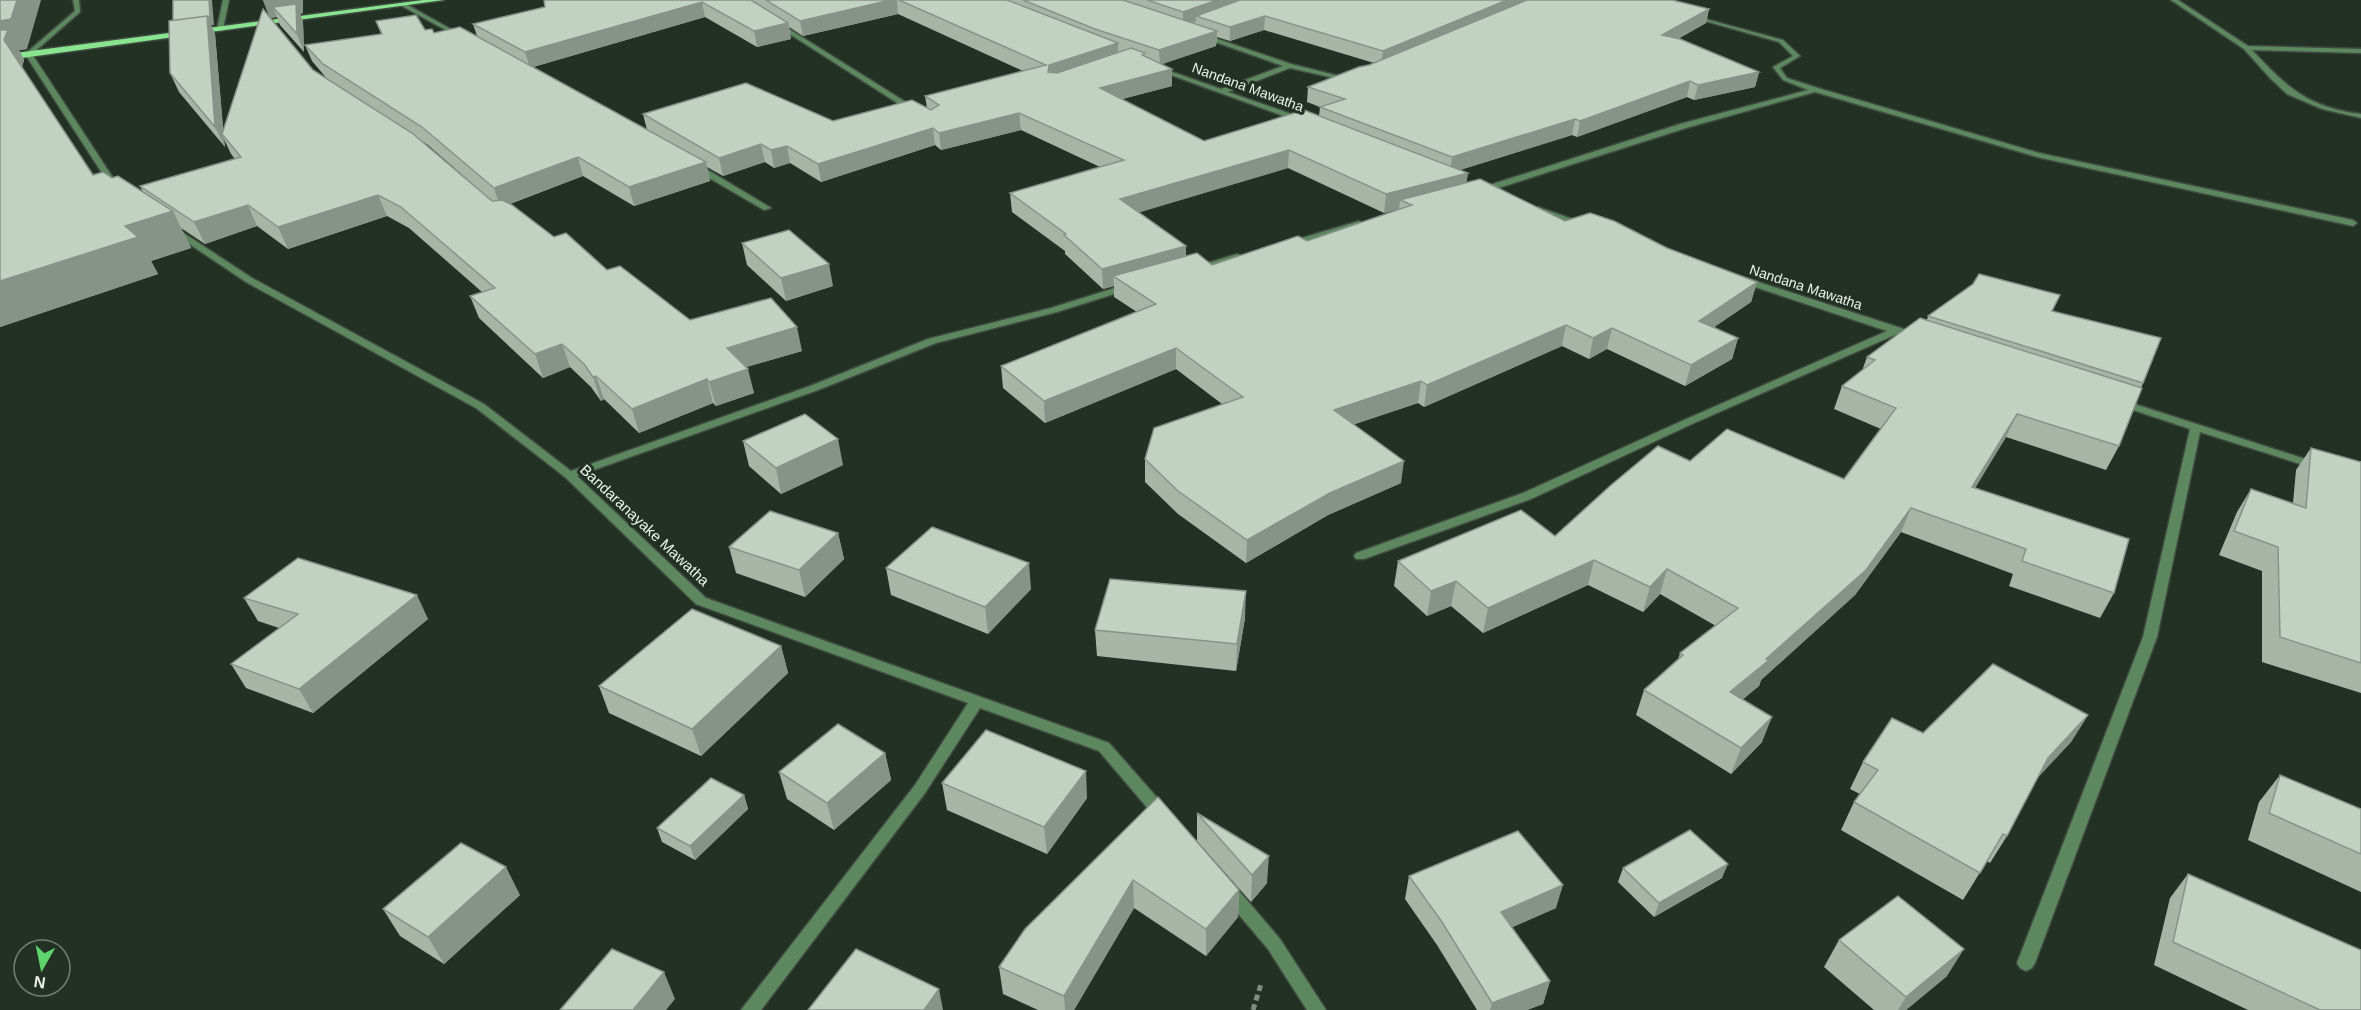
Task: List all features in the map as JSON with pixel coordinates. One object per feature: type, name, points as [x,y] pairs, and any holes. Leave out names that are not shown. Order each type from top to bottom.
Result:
[{"type":"main road","points":[[0,58],[440,0]]},
{"type":"street","points":[[76,0],[78,11],[28,54],[118,192],[128,198]]},
{"type":"street","points":[[220,29],[226,0]]},
{"type":"street","points":[[2174,0],[2246,48],[2289,91],[2319,106],[2361,116]]},
{"type":"street","points":[[404,5],[468,40]]},
{"type":"street","points":[[1682,13],[1781,41],[1797,56],[1776,67],[1785,79],[1815,90],[2037,155],[2353,224]]},
{"type":"street","points":[[765,17],[925,117]]},
{"type":"street","points":[[272,22],[280,31]]},
{"type":"street","points":[[1194,33],[1289,66],[1343,79],[1354,78]]},
{"type":"street","points":[[2246,48],[2361,51]]},
{"type":"street","name":"Nandana Mawatha","points":[[1152,66],[1312,125]]},
{"type":"street","points":[[1224,91],[1289,66]]},
{"type":"street","points":[[1494,194],[1476,190],[1683,126],[1815,90]]},
{"type":"street","points":[[687,161],[767,208]]},
{"type":"street","points":[[1526,206],[1591,229]]},
{"type":"street","points":[[1276,247],[1368,222]]},
{"type":"street","name":"Bandaranayake Mawatha","points":[[165,223],[249,280],[480,406],[569,475],[702,601],[1104,747],[1174,827]]},
{"type":"street","points":[[1184,272],[1253,253]]},
{"type":"street","name":"Nandana Mawatha","points":[[1731,277],[1929,341]]},
{"type":"street","points":[[569,475],[814,388],[932,341],[1054,310],[1137,284]]},
{"type":"street","points":[[1360,556],[1527,496],[1897,330]]},
{"type":"street","points":[[2105,398],[2328,469]]},
{"type":"street","points":[[2026,963],[2150,637],[2196,427]]},
{"type":"street","points":[[750,1010],[920,789],[977,701]]},
{"type":"street","points":[[1220,881],[1274,944],[1317,1010]]},
{"type":"building","points":[[0,0],[17,0],[11,19],[0,21]]},
{"type":"building","points":[[173,0],[209,0],[210,16],[173,21]]},
{"type":"building","points":[[544,0],[751,0],[788,23],[754,31],[702,2],[525,52],[473,24],[545,7]]},
{"type":"building","points":[[766,0],[891,0],[800,21]]},
{"type":"building","points":[[899,0],[1007,0],[1118,43],[1049,65],[1048,72],[1057,73],[1131,48],[1145,53],[1142,55],[1172,69],[1100,88],[1204,141],[1304,110],[1468,173],[1386,194],[1289,150],[1120,199],[1186,246],[1102,269],[1064,235],[1066,234],[1010,193],[1124,160],[1019,113],[939,133],[933,128],[818,164],[787,146],[771,150],[761,144],[719,158],[643,114],[746,83],[833,121],[912,100],[931,110],[939,105],[925,96],[1046,65]]},
{"type":"building","points":[[1023,0],[1123,0],[1217,31],[1159,50],[1095,29]]},
{"type":"building","points":[[1147,0],[1217,0],[1183,12]]},
{"type":"building","points":[[1240,0],[1507,0],[1383,51],[1265,16],[1230,27],[1196,16]]},
{"type":"building","points":[[1527,0],[1672,0],[1709,9],[1662,35],[1680,39],[1759,72],[1698,85],[1690,81],[1580,121],[1575,119],[1452,157],[1320,107],[1345,99],[1308,87],[1369,65]]},
{"type":"building","points":[[296,4],[297,34],[273,7]]},
{"type":"building","points":[[263,9],[313,70],[412,133],[492,201],[502,200],[512,205],[554,237],[566,233],[607,270],[620,266],[690,320],[771,298],[797,327],[727,348],[748,369],[709,382],[707,379],[632,409],[596,376],[593,377],[584,364],[562,344],[535,354],[470,296],[495,288],[401,207],[378,195],[278,227],[248,205],[194,222],[140,186],[241,157],[222,134]]},
{"type":"building","points":[[416,15],[425,30],[432,29],[434,33],[460,27],[706,162],[629,187],[578,157],[494,188],[422,127],[323,64],[305,45],[382,34],[376,21]]},
{"type":"building","points":[[207,16],[215,127],[170,73],[169,21]]},
{"type":"building","points":[[0,30],[8,30],[4,40],[93,175],[103,172],[112,178],[118,176],[173,211],[125,226],[138,237],[0,281]]},
{"type":"building","points":[[1480,179],[1565,221],[1590,213],[1614,221],[1667,248],[1757,282],[1699,321],[1738,338],[1691,365],[1612,328],[1593,338],[1566,325],[1427,385],[1421,381],[1334,410],[1404,461],[1330,493],[1247,540],[1178,491],[1145,459],[1154,428],[1243,397],[1176,348],[1044,401],[1001,366],[1156,304],[1113,276],[1197,253],[1212,265],[1298,236],[1307,241],[1412,205],[1400,200]]},
{"type":"building","points":[[789,230],[829,264],[781,278],[742,243]]},
{"type":"building","points":[[1979,274],[2060,295],[2052,311],[2161,338],[2143,383],[1928,316],[1973,284]]},
{"type":"building","points":[[1920,318],[2142,388],[2119,446],[2017,414],[1972,487],[2129,539],[2114,593],[2022,561],[2026,549],[1911,508],[1866,570],[1766,659],[1769,660],[1730,692],[1772,717],[1741,748],[1644,690],[1683,655],[1680,653],[1738,608],[1667,569],[1650,587],[1594,560],[1488,608],[1456,581],[1431,591],[1398,561],[1521,510],[1555,536],[1658,446],[1690,461],[1727,429],[1844,479],[1896,408],[1842,386],[1875,360],[1867,357]]},
{"type":"building","points":[[805,414],[838,439],[776,468],[743,441]]},
{"type":"building","points":[[2311,448],[2361,462],[2361,663],[2280,637],[2278,547],[2234,531],[2251,489],[2306,508]]},
{"type":"building","points":[[770,511],[838,533],[799,570],[729,547]]},
{"type":"building","points":[[932,527],[1029,563],[985,607],[886,568]]},
{"type":"building","points":[[298,558],[417,595],[299,689],[231,664],[298,614],[244,598]]},
{"type":"building","points":[[1110,579],[1246,591],[1237,644],[1095,630]]},
{"type":"building","points":[[692,609],[781,646],[692,729],[599,686]]},
{"type":"building","points":[[1993,664],[2088,715],[2048,758],[2007,836],[2003,834],[1980,873],[1854,802],[1878,770],[1863,762],[1892,718],[1923,733]]},
{"type":"building","points":[[838,724],[885,753],[827,803],[779,772]]},
{"type":"building","points":[[986,730],[1086,771],[1044,827],[942,783]]},
{"type":"building","points":[[2280,775],[2361,809],[2361,854],[2269,813]]},
{"type":"building","points":[[711,778],[744,795],[690,846],[657,828]]},
{"type":"building","points":[[1158,797],[1239,890],[1206,929],[1133,880],[1064,996],[999,967],[1025,929]]},
{"type":"building","points":[[1197,813],[1269,856],[1252,875]]},
{"type":"building","points":[[1690,830],[1728,864],[1659,903],[1623,868]]},
{"type":"building","points":[[1518,831],[1563,885],[1501,912],[1550,981],[1492,1003],[1442,922],[1409,876]]},
{"type":"building","points":[[461,843],[506,867],[428,937],[383,909]]},
{"type":"building","points":[[2188,874],[2361,950],[2361,1010],[2320,1010],[2173,942]]},
{"type":"building","points":[[1898,896],[1964,949],[1906,997],[1839,940]]},
{"type":"building","points":[[612,949],[664,972],[633,1010],[560,1010]]},
{"type":"building","points":[[856,949],[939,989],[924,1010],[808,1010]]}]
